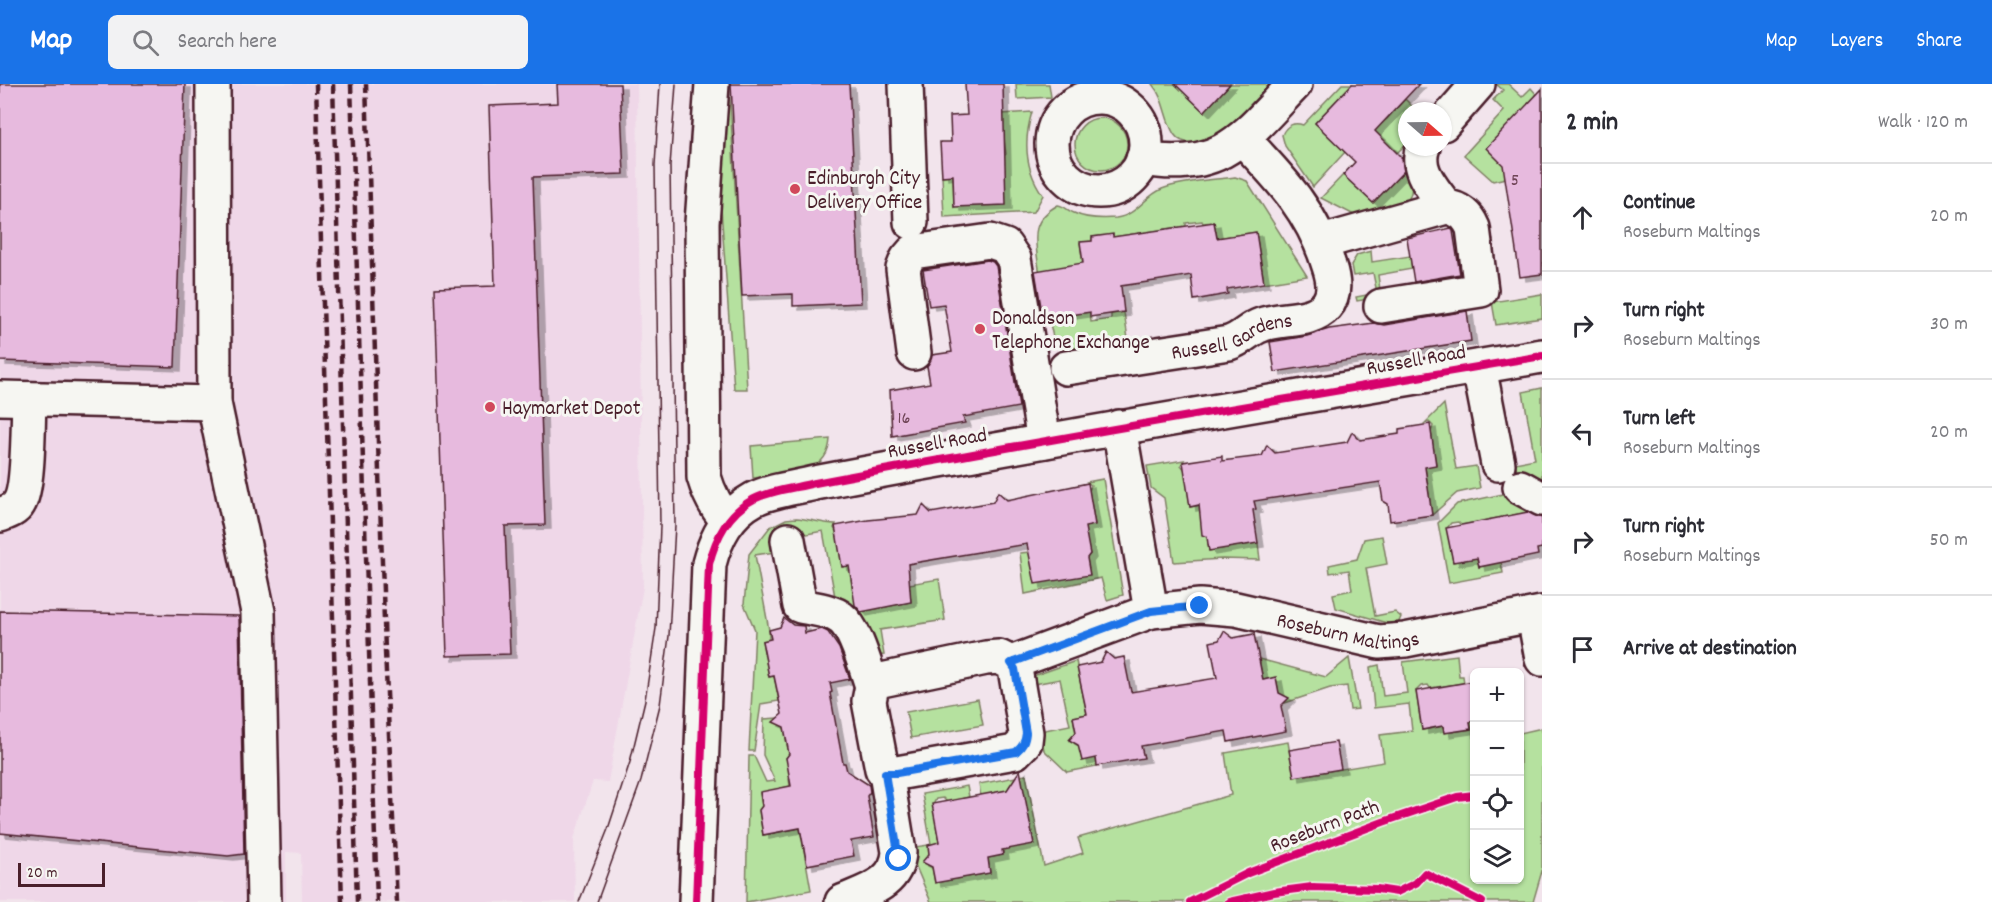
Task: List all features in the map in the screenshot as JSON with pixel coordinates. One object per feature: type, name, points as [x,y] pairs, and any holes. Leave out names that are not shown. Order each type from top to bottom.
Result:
[{"type":"street","points":[[213,84],[214,403],[258,612],[264,902]]},
{"type":"street","points":[[712,84],[702,223],[704,477],[714,503],[728,521]]},
{"type":"street","points":[[906,84],[912,222]]},
{"type":"street","points":[[1143,159],[1188,162],[1220,154],[1243,139],[1295,84]]},
{"type":"street","points":[[1452,114],[1478,84]]},
{"type":"street","points":[[1075,93],[1087,99],[1115,100],[1130,109],[1141,123],[1144,132],[1146,141],[1143,159],[1135,174],[1115,188],[1090,189],[1075,184],[1068,178],[1056,160],[1053,140],[1059,120],[1068,110],[1075,93]]},
{"type":"street","name":"Russell Gardens","points":[[1066,368],[1229,343],[1263,324],[1311,316],[1326,306],[1330,299],[1333,278],[1322,242],[1306,212],[1288,187],[1243,139]]},
{"type":"street","points":[[1419,156],[1420,164],[1446,207]]},
{"type":"street","points":[[1322,242],[1446,207],[1460,210],[1471,222],[1473,228],[1481,290],[1381,306]]},
{"type":"street","points":[[914,353],[903,269],[910,254],[990,241],[1005,246],[1014,259],[1044,441]]},
{"type":"street","name":"Russell Road","points":[[696,902],[709,564],[716,542],[728,521],[739,509],[754,499],[771,492],[1119,427],[1542,356]]},
{"type":"street","points":[[1479,367],[1520,484]]},
{"type":"street","points":[[0,514],[14,510],[21,500],[26,471],[14,398],[214,403]]},
{"type":"street","points":[[1119,427],[1151,611]]},
{"type":"street","points":[[788,540],[800,606],[831,613],[843,619],[852,632],[872,687],[869,701],[899,852],[898,864],[886,881],[842,902]]},
{"type":"street","name":"Roseburn Maltings","points":[[872,687],[877,681],[885,678],[986,658],[999,657],[1011,663],[1151,611],[1200,606],[1236,609],[1378,642],[1406,640],[1538,614]]},
{"type":"street","points":[[1538,614],[1542,659]]},
{"type":"street","points":[[885,773],[897,773],[1016,752],[1021,748],[1025,742],[1026,733],[1015,669],[1011,663]]},
{"type":"shaded area","points":[[0,84],[637,84],[643,587],[608,782],[593,781],[574,839],[575,901],[302,902],[301,853],[286,852],[286,902],[0,902]]},
{"type":"green space","points":[[712,84],[729,84],[747,389],[734,389]]},
{"type":"green space","points":[[1016,84],[1049,84],[1051,97],[1017,99]]},
{"type":"green space","points":[[1152,84],[1175,84],[1204,112],[1230,84],[1270,84],[1225,132],[1207,141],[1192,143],[1179,139],[1174,134],[1160,96]]},
{"type":"green space","points":[[1342,84],[1352,84],[1315,123],[1345,152],[1313,187],[1285,146],[1282,135],[1291,125],[1303,125]]},
{"type":"green space","points":[[1496,84],[1508,84],[1522,97],[1531,88],[1537,95],[1514,176],[1493,181],[1464,155],[1504,111],[1493,100],[1503,90]]},
{"type":"green space","points":[[1398,107],[1397,153],[1380,137],[1363,136],[1387,119]]},
{"type":"green space","points":[[1032,112],[1027,134],[1027,155],[1032,176],[1043,195],[1034,212],[944,217],[942,176],[953,175],[954,207],[1006,154],[1001,114]]},
{"type":"green space","points":[[1096,118],[1106,118],[1120,125],[1127,144],[1120,163],[1106,170],[1096,170],[1086,166],[1079,159],[1075,149],[1075,139],[1079,129],[1086,122]]},
{"type":"green space","points":[[1410,165],[1412,191],[1405,205],[1356,216],[1321,198],[1343,175],[1373,203]]},
{"type":"green space","points":[[1235,177],[1247,181],[1307,276],[1264,283],[1256,232],[1217,238],[1214,222],[1186,223],[1186,226],[1113,237],[1113,235],[1092,237],[1092,241],[1080,243],[1083,263],[1052,317],[1090,312],[1091,322],[1111,319],[1111,314],[1124,312],[1128,339],[1067,351],[1054,343],[1042,284],[1036,237],[1040,220],[1045,214],[1058,205],[1084,216],[1116,218],[1129,214],[1150,196],[1170,186]]},
{"type":"green space","points":[[1371,251],[1372,262],[1410,256],[1412,269],[1378,275],[1381,297],[1357,301],[1356,297],[1377,293],[1373,273],[1353,276],[1351,265],[1357,255]]},
{"type":"green space","points":[[1542,294],[1542,318],[1496,325],[1492,302]]},
{"type":"green space","points":[[1542,388],[1542,494],[1519,482],[1515,463],[1535,459],[1523,392]]},
{"type":"green space","points":[[1444,404],[1456,469],[1476,466],[1480,488],[1457,493],[1432,515],[1425,467],[1436,464],[1431,432],[1433,426],[1429,422],[1425,423]]},
{"type":"green space","points":[[830,439],[827,452],[821,461],[812,467],[802,472],[753,478],[751,446]]},
{"type":"green space","points":[[1184,460],[1181,465],[1185,470],[1190,507],[1203,505],[1209,551],[1258,543],[1260,560],[1222,559],[1174,562],[1164,498],[1151,488],[1147,466]]},
{"type":"green space","points":[[1103,479],[1123,595],[1107,600],[1101,578],[1025,594],[1020,553],[1030,552],[1089,574],[1087,557],[1090,554],[1081,527],[1095,524],[1089,491],[1091,485],[1087,482]]},
{"type":"green space","points":[[1521,490],[1534,511],[1461,525],[1458,522],[1451,523],[1447,528],[1453,562],[1477,558],[1501,562],[1503,573],[1449,583],[1438,523],[1457,504]]},
{"type":"green space","points":[[796,518],[836,524],[834,528],[837,533],[842,567],[854,565],[855,582],[852,586],[853,593],[857,596],[860,612],[911,602],[909,584],[939,579],[945,620],[880,630],[884,655],[874,656],[835,597],[823,531],[801,535],[775,552],[755,555],[769,630],[769,639],[762,641],[769,676],[774,676],[779,701],[761,704],[754,751],[749,751],[755,630],[744,604],[749,554],[770,527],[786,519]]},
{"type":"green space","points":[[1382,536],[1387,564],[1366,568],[1375,616],[1395,612],[1401,617],[1397,626],[1336,608],[1333,594],[1352,590],[1349,570],[1330,573],[1329,565],[1357,559],[1364,539]]},
{"type":"green space","points":[[1457,655],[1459,676],[1463,676],[1464,683],[1430,688],[1428,685],[1421,686],[1416,691],[1422,730],[1443,726],[1445,733],[1470,729],[1470,884],[1524,884],[1524,732],[1542,728],[1542,871],[1533,902],[931,902],[908,848],[928,845],[929,854],[926,858],[928,865],[932,867],[935,883],[990,873],[988,858],[1003,855],[1010,785],[1008,790],[981,797],[979,784],[1026,775],[1044,866],[1083,853],[1078,838],[1231,795],[1225,753],[1288,742],[1294,777],[1384,762],[1380,735],[1412,731],[1409,704],[1374,708],[1370,667],[1379,665],[1383,696],[1407,693],[1403,662]]},
{"type":"green space","points":[[1349,658],[1358,709],[1350,710],[1347,686],[1330,688],[1285,703],[1283,696],[1279,694],[1276,678],[1263,680],[1259,659],[1326,677]]},
{"type":"green space","points":[[1076,661],[1087,714],[1073,717],[1078,745],[1096,758],[1097,766],[1067,772],[1044,750],[1040,731],[1070,725],[1060,679],[1034,684],[1033,676]]},
{"type":"green space","points":[[978,699],[983,725],[911,738],[906,712]]},
{"type":"green space","points":[[778,718],[780,725],[784,727],[789,755],[786,758],[793,778],[789,779],[790,786],[760,793],[762,807],[759,811],[763,835],[800,828],[811,890],[746,902],[749,756],[754,756],[766,782],[775,781],[763,755],[764,719]]},
{"type":"green space","points":[[967,786],[969,797],[947,802],[943,798],[936,799],[934,803],[939,843],[931,844],[922,794]]},
{"type":"building","points":[[0,84],[185,84],[175,367],[0,361]]},
{"type":"building","name":"Haymarket Depot","points":[[557,84],[620,84],[624,174],[533,177],[545,525],[505,526],[510,654],[447,656],[435,288],[495,286],[489,106],[558,103]]},
{"type":"building","name":"Edinburgh City Delivery Office","points":[[731,84],[849,84],[861,303],[793,306],[793,294],[742,296]]},
{"type":"building","points":[[965,84],[1003,84],[1006,205],[954,207],[953,175],[942,176],[940,142],[951,142],[950,116],[967,115]]},
{"type":"building","points":[[1175,84],[1230,84],[1204,112]]},
{"type":"building","points":[[1352,84],[1419,84],[1402,102],[1398,102],[1398,106],[1375,131],[1402,158],[1404,171],[1373,203],[1343,175],[1355,162],[1315,123]]},
{"type":"building","points":[[1542,89],[1542,274],[1520,277],[1503,165],[1486,148]]},
{"type":"building","points":[[1214,222],[1217,238],[1256,232],[1264,283],[1227,289],[1228,294],[1194,300],[1191,275],[1121,286],[1124,312],[1090,317],[1090,312],[1043,319],[1035,271],[1083,263],[1080,242],[1092,241],[1092,237],[1113,234],[1113,237]]},
{"type":"building","points":[[1451,228],[1460,274],[1414,282],[1407,238]]},
{"type":"building","name":"Donaldson Telephone Exchange","points":[[988,260],[996,266],[1019,407],[963,417],[965,423],[892,436],[890,390],[930,383],[927,366],[932,355],[952,352],[944,304],[929,306],[923,270]]},
{"type":"building","points":[[1467,311],[1471,341],[1275,372],[1270,342],[1307,336],[1329,329],[1374,323],[1384,325]]},
{"type":"building","points":[[1430,424],[1436,465],[1425,467],[1432,515],[1390,521],[1388,504],[1383,501],[1380,482],[1254,501],[1256,509],[1253,510],[1258,543],[1209,551],[1207,537],[1202,535],[1199,505],[1190,507],[1183,462],[1222,456],[1222,461],[1262,456],[1267,445],[1275,453],[1347,442],[1352,432],[1360,440],[1399,434],[1399,429]]},
{"type":"building","points":[[1088,483],[1095,525],[1085,527],[1090,554],[1087,558],[1090,575],[1035,584],[1027,544],[908,564],[911,602],[861,612],[855,605],[849,566],[842,567],[835,526],[918,515],[923,505],[931,513],[993,502],[998,492],[1007,500]]},
{"type":"building","points":[[1528,512],[1542,518],[1542,548],[1537,549],[1538,555],[1479,567],[1477,558],[1453,562],[1446,528]]},
{"type":"building","points":[[0,611],[239,616],[244,854],[228,856],[0,833]]},
{"type":"building","points":[[784,618],[793,625],[804,626],[805,633],[822,629],[828,632],[839,648],[850,679],[830,683],[832,692],[830,693],[843,763],[847,771],[869,785],[870,792],[867,796],[874,837],[851,841],[854,856],[807,865],[800,828],[763,835],[759,810],[762,806],[760,792],[791,786],[784,727],[773,722],[782,714],[774,676],[769,677],[762,641],[771,639],[769,630],[780,627]]},
{"type":"building","points":[[1224,631],[1233,638],[1254,634],[1263,680],[1276,677],[1279,693],[1289,698],[1281,706],[1286,731],[1228,742],[1226,731],[1141,746],[1144,758],[1097,766],[1096,758],[1082,761],[1078,745],[1069,740],[1076,732],[1073,717],[1087,714],[1077,667],[1101,662],[1106,652],[1114,659],[1124,657],[1131,692],[1217,678],[1210,642],[1219,640]]},
{"type":"building","points":[[1470,682],[1470,729],[1444,733],[1443,726],[1422,730],[1416,691]]},
{"type":"building","points":[[1336,742],[1341,769],[1294,777],[1289,750]]},
{"type":"building","points":[[1020,770],[1034,844],[1002,850],[1003,855],[988,858],[990,873],[935,883],[932,867],[922,862],[929,854],[928,845],[939,842],[932,804],[1007,790]]},
{"type":"tram line","points":[[579,902],[608,829],[630,762],[645,700],[656,628],[660,526],[655,165],[660,84]]},
{"type":"tram line","points":[[597,902],[641,781],[660,705],[669,636],[675,525],[670,166],[676,84]]},
{"type":"railway","points":[[316,84],[342,902]]},
{"type":"railway","points":[[333,84],[357,902]]},
{"type":"railway","points":[[351,84],[377,902]]},
{"type":"railway","points":[[366,84],[385,651],[397,902]]},
{"type":"cycle path","points":[[696,902],[709,564],[715,544],[724,527],[737,511],[754,499],[776,491],[868,473],[1542,356]]},
{"type":"cycle path","name":"Roseburn Path","points":[[1190,902],[1248,873],[1383,822],[1457,797],[1470,795]]},
{"type":"cycle path","points":[[1229,902],[1274,892],[1312,887],[1377,889],[1397,892],[1416,883],[1425,873],[1482,902]]},
{"type":"place","name":"Edinburgh City Delivery Office","points":[[795,189]]},
{"type":"place","name":"Donaldson Telephone Exchange","points":[[980,329]]},
{"type":"place","name":"Haymarket Depot","points":[[490,407]]},
{"type":"route","points":[[899,859],[885,773],[897,773],[1016,752],[1021,748],[1025,742],[1026,733],[1015,669],[1011,663],[1151,611],[1200,606]]}]
